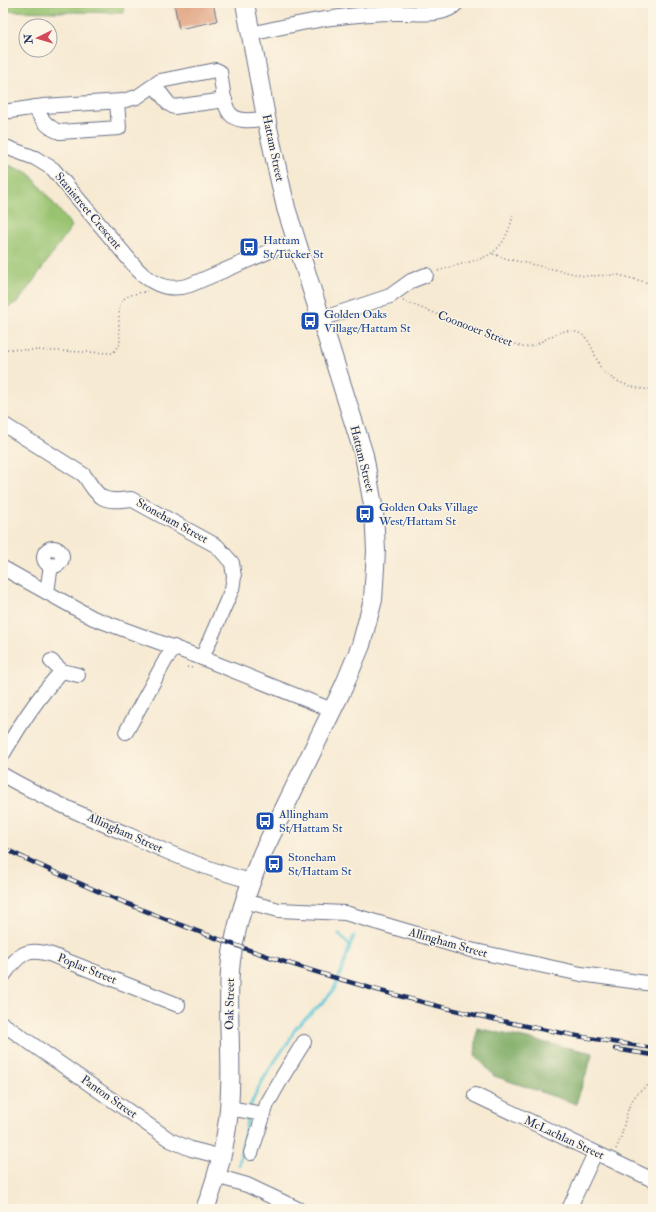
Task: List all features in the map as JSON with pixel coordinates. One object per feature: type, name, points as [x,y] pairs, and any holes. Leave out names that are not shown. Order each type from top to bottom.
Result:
[{"type":"main road","name":"Hattam Street","points":[[244,901],[263,852],[355,662],[370,617],[375,586],[376,551],[374,511],[364,455],[281,189],[266,118],[245,3]]},
{"type":"main road","name":"Oak Street","points":[[205,1209],[222,1157],[229,1108],[230,971],[234,944],[244,901]]},
{"type":"street","points":[[251,34],[294,24],[340,17],[370,14],[438,13],[451,9],[457,3]]},
{"type":"street","points":[[3,112],[35,107],[117,102],[134,99],[160,81],[217,70],[220,72],[228,111],[238,120],[248,121],[266,118]]},
{"type":"street","points":[[154,85],[169,104],[174,107],[225,100]]},
{"type":"street","points":[[35,107],[40,118],[54,130],[60,132],[119,128],[117,102]]},
{"type":"street","name":"Stanistreet Crescent","points":[[3,146],[35,158],[53,170],[138,270],[147,279],[163,287]]},
{"type":"street","points":[[163,287],[179,288],[190,285],[296,240]]},
{"type":"street","points":[[321,319],[396,298],[411,281],[426,275]]},
{"type":"street","name":"Stoneham Street","points":[[3,424],[84,475],[91,488],[100,496],[117,501],[131,499],[217,546],[232,563],[234,577],[232,589],[202,658]]},
{"type":"street","points":[[47,592],[51,565]]},
{"type":"street","points":[[3,568],[93,618],[202,658],[332,710]]},
{"type":"street","points":[[126,732],[166,659],[174,648]]},
{"type":"street","points":[[51,661],[62,671],[78,675]]},
{"type":"street","points":[[3,754],[41,694],[62,671]]},
{"type":"street","name":"Allingham Street","points":[[3,774],[84,816],[180,858],[251,881]]},
{"type":"street","name":"Allingham Street","points":[[244,901],[279,910],[345,913],[471,950],[575,973],[653,984]]},
{"type":"street","name":"Poplar Street","points":[[3,976],[18,957],[24,953],[38,950],[178,1005]]},
{"type":"street","name":"Panton Street","points":[[3,1024],[170,1140],[191,1149],[222,1157]]},
{"type":"street","points":[[251,1152],[261,1128],[263,1114],[284,1074],[304,1042]]},
{"type":"street","name":"McLachlan Street","points":[[475,1095],[653,1180]]},
{"type":"street","points":[[229,1108],[263,1114]]},
{"type":"street","points":[[568,1209],[595,1153]]},
{"type":"street","points":[[216,1176],[256,1189],[298,1209]]},
{"type":"path","points":[[494,254],[509,232],[513,215]]},
{"type":"path","points":[[426,275],[494,254],[585,276],[618,275],[653,284]]},
{"type":"path","points":[[3,349],[113,352],[120,344],[119,307],[123,299],[136,293],[163,287]]},
{"type":"path","name":"Coonooer Street","points":[[396,298],[523,347],[538,344],[563,332],[582,334],[591,343],[602,369],[608,375],[631,387],[653,389]]},
{"type":"path","points":[[611,1160],[622,1134],[631,1101],[640,1090],[653,1083]]},
{"type":"green space","points":[[3,3],[123,3],[124,13],[3,11]]},
{"type":"green space","points":[[3,163],[29,173],[72,226],[19,301],[3,310]]},
{"type":"green space","points":[[477,1028],[593,1053],[576,1104],[494,1076],[475,1055]]},
{"type":"building","points":[[174,3],[213,3],[217,21],[179,29]]},
{"type":"waterway","points":[[339,934],[349,945]]},
{"type":"waterway","points":[[250,1107],[262,1081],[289,1041],[295,1029],[332,992],[341,974],[354,936]]},
{"type":"waterway","points":[[239,1165],[248,1115]]},
{"type":"railway","points":[[3,848],[81,884],[159,917],[320,973],[403,997],[485,1017],[569,1034],[653,1048]]},
{"type":"railway","points":[[615,1049],[653,1055]]},
{"type":"place","name":"Hattam St/Tucker St","points":[[249,247]]},
{"type":"place","name":"Golden Oaks Village/Hattam St","points":[[310,321]]},
{"type":"place","name":"Golden Oaks Village West/Hattam St","points":[[365,514]]},
{"type":"place","name":"Allingham St/Hattam St","points":[[265,821]]},
{"type":"place","name":"Stoneham St/Hattam St","points":[[274,864]]}]
